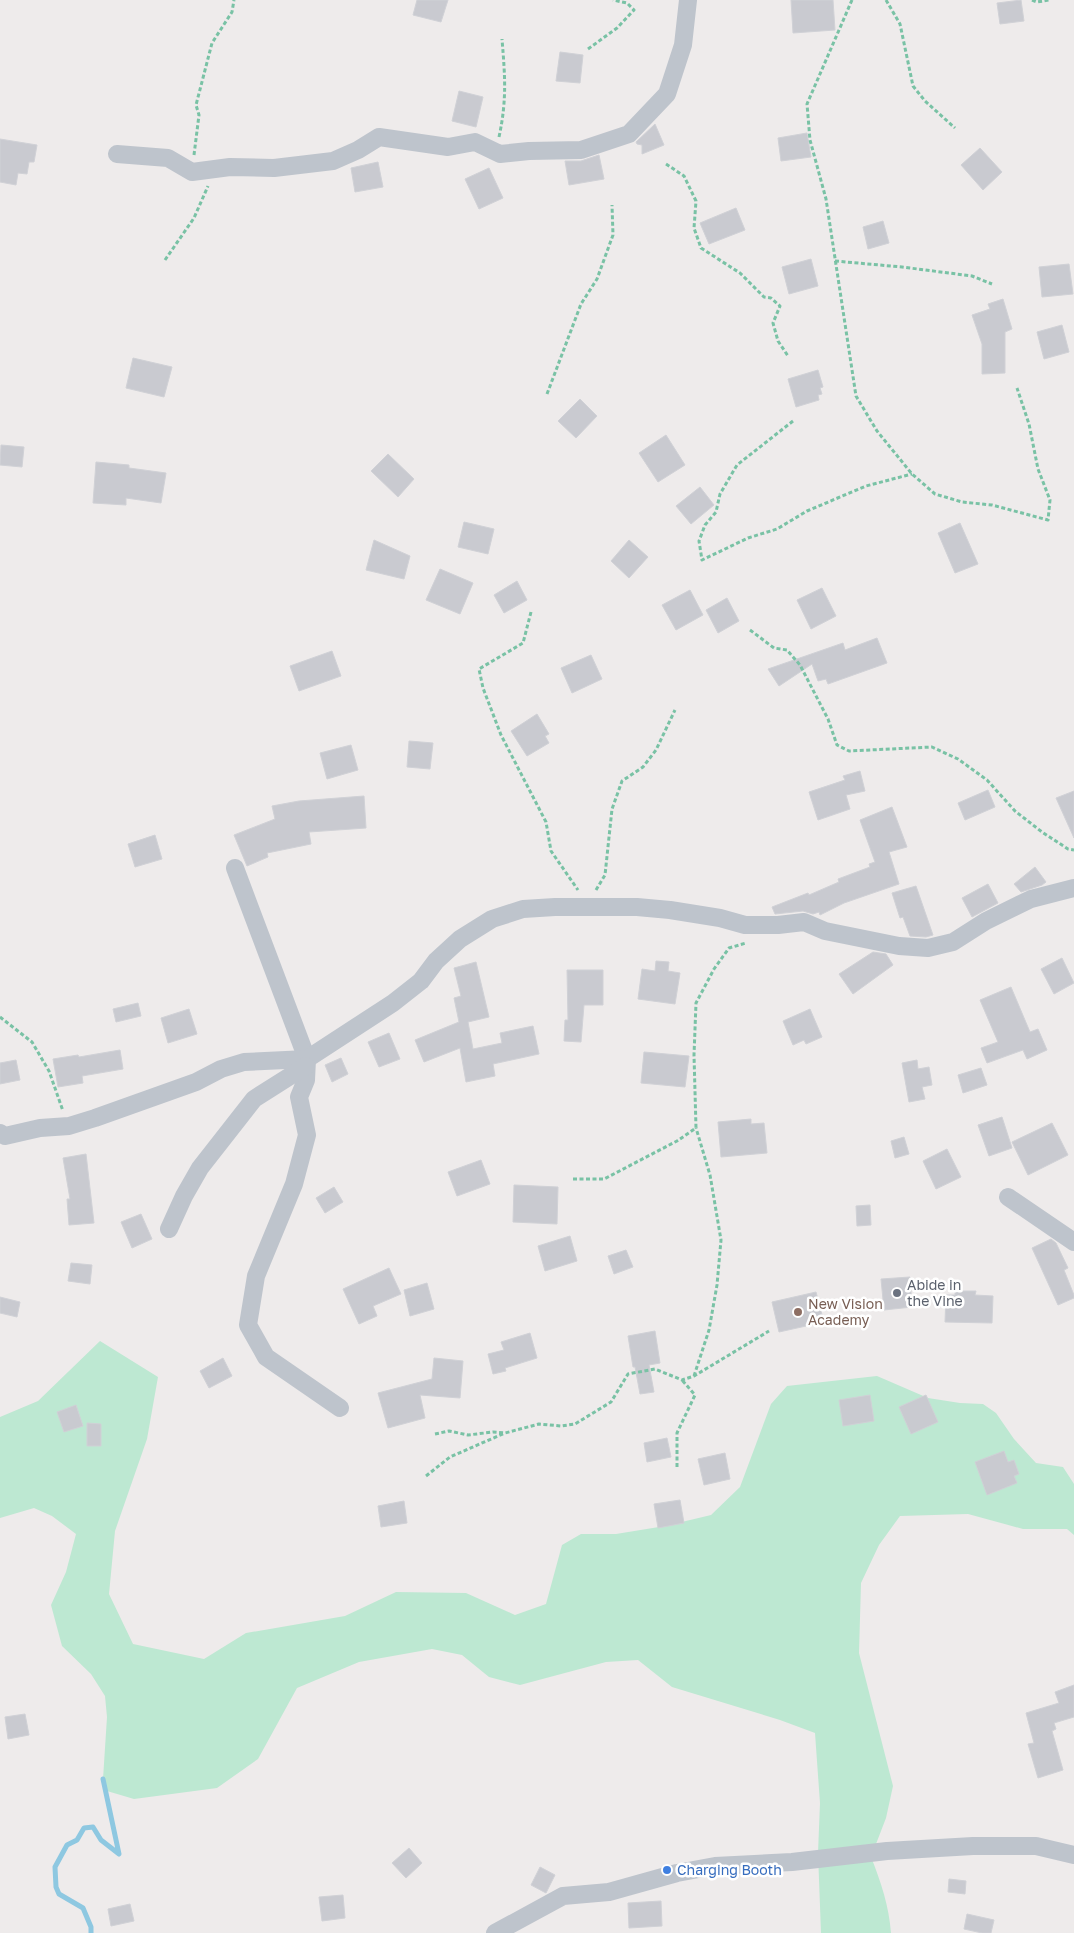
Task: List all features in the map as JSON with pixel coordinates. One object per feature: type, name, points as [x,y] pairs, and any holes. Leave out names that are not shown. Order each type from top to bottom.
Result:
[{"type":"street","points":[[117,154],[168,158],[192,172],[230,167],[274,168],[333,161],[358,150],[379,137],[448,147],[475,142],[500,154],[529,151],[581,150],[629,134],[667,94],[683,45],[688,0]]},
{"type":"street","points":[[235,868],[306,1062],[306,1080],[299,1097],[307,1135],[294,1184],[256,1276],[248,1325],[266,1357],[340,1408]]},
{"type":"street","points":[[169,1229],[184,1196],[200,1168],[254,1099],[393,1004],[421,981],[436,961],[460,939],[492,920],[522,909],[582,905],[636,906],[755,925],[804,922],[826,931],[899,946],[928,948],[953,942],[986,921],[1031,899],[1074,888]]},
{"type":"street","points":[[0,1134],[5,1136],[40,1128],[69,1126],[196,1082],[221,1069],[244,1062],[306,1062]]},
{"type":"street","points":[[1008,1197],[1074,1242]]},
{"type":"street","points":[[495,1933],[563,1896],[609,1892],[677,1873],[715,1866],[792,1862],[887,1851],[973,1846],[1036,1846],[1074,1855]]},
{"type":"path","points":[[192,172],[199,115],[196,105],[212,43],[232,12],[234,0]]},
{"type":"path","points":[[588,49],[617,28],[634,10],[627,3],[613,0]]},
{"type":"path","points":[[852,0],[807,104],[810,140],[826,199],[856,396],[877,430],[912,474],[934,494],[962,502],[992,505],[1048,520],[1050,500],[1038,469],[1029,424],[1017,388]]},
{"type":"path","points":[[886,0],[900,24],[913,86],[925,102],[955,128]]},
{"type":"path","points":[[1032,0],[1037,2],[1049,0]]},
{"type":"path","points":[[500,154],[498,141],[506,88],[502,39]]},
{"type":"path","points":[[666,164],[684,176],[696,201],[694,228],[701,248],[740,273],[764,298],[771,298],[780,306],[773,323],[778,341],[788,356]]},
{"type":"path","points":[[165,260],[194,218],[211,180],[230,167]]},
{"type":"path","points":[[547,394],[581,304],[597,279],[613,235],[612,205]]},
{"type":"path","points":[[835,261],[972,276],[992,284]]},
{"type":"path","points":[[792,421],[737,465],[720,494],[716,512],[705,525],[699,541],[702,560],[748,538],[777,529],[807,511],[866,486],[912,474]]},
{"type":"path","points":[[531,612],[523,643],[479,669],[483,688],[502,735],[546,822],[551,851],[582,905],[605,874],[612,809],[622,781],[643,767],[648,761],[656,750],[675,710]]},
{"type":"path","points":[[750,630],[774,648],[787,650],[800,665],[828,719],[837,745],[849,751],[932,748],[941,751],[958,759],[987,780],[1014,811],[1042,832],[1068,849],[1074,850]]},
{"type":"path","points":[[694,1376],[709,1330],[717,1285],[721,1240],[710,1175],[696,1128],[694,1055],[696,1003],[714,969],[729,948],[748,942],[755,925]]},
{"type":"path","points":[[0,1017],[32,1042],[48,1071],[69,1126]]},
{"type":"path","points":[[573,1179],[604,1179],[677,1141],[696,1128]]},
{"type":"path","points":[[682,1380],[694,1376],[769,1330]]},
{"type":"path","points":[[426,1476],[450,1457],[505,1433],[539,1424],[561,1426],[575,1424],[611,1402],[628,1374],[654,1369],[682,1380],[696,1395],[677,1433],[677,1467]]},
{"type":"path","points":[[435,1434],[449,1431],[468,1435],[493,1432],[505,1433]]},
{"type":"green space","points":[[100,1341],[158,1377],[147,1439],[115,1531],[109,1594],[133,1644],[204,1659],[246,1633],[345,1616],[396,1592],[466,1593],[515,1615],[546,1604],[562,1545],[581,1534],[616,1534],[665,1526],[711,1515],[740,1487],[771,1404],[787,1386],[877,1376],[928,1398],[960,1403],[983,1404],[996,1413],[1014,1439],[1036,1463],[1063,1467],[1074,1484],[1074,1535],[1067,1529],[1023,1529],[968,1514],[900,1516],[879,1545],[861,1583],[859,1653],[893,1786],[886,1818],[871,1857],[884,1894],[891,1933],[821,1933],[818,1853],[820,1803],[815,1733],[780,1720],[672,1687],[638,1660],[606,1662],[520,1685],[489,1677],[462,1655],[432,1649],[359,1662],[297,1688],[258,1759],[217,1788],[134,1799],[107,1791],[103,1779],[107,1717],[105,1696],[91,1674],[62,1646],[51,1605],[66,1572],[76,1534],[52,1516],[34,1508],[0,1518],[0,1417],[38,1401]]},
{"type":"building","points":[[417,0],[448,0],[441,22],[413,15]]},
{"type":"building","points":[[791,0],[833,0],[835,30],[793,33]]},
{"type":"building","points":[[1021,0],[1024,21],[1000,24],[997,3]]},
{"type":"building","points":[[560,52],[583,55],[580,83],[556,81]]},
{"type":"building","points":[[459,91],[483,97],[476,127],[452,121]]},
{"type":"building","points":[[655,124],[664,145],[642,154],[642,145],[636,142]]},
{"type":"building","points":[[807,133],[811,157],[781,161],[778,138]]},
{"type":"building","points":[[0,139],[37,145],[34,162],[29,162],[27,174],[18,173],[16,185],[0,182]]},
{"type":"building","points":[[980,148],[1002,172],[983,190],[961,165]]},
{"type":"building","points":[[599,155],[604,179],[569,185],[565,161],[581,161]]},
{"type":"building","points":[[378,162],[383,187],[355,192],[351,168]]},
{"type":"building","points":[[489,168],[503,198],[479,209],[465,179]]},
{"type":"building","points":[[736,208],[745,230],[709,244],[700,223]]},
{"type":"building","points":[[883,221],[889,243],[868,249],[863,227]]},
{"type":"building","points":[[811,259],[818,286],[789,294],[782,267]]},
{"type":"building","points":[[1069,264],[1073,294],[1042,297],[1039,267]]},
{"type":"building","points":[[1003,299],[1012,329],[1005,332],[1005,373],[982,374],[982,344],[972,315],[990,309],[988,304]]},
{"type":"building","points":[[1062,325],[1069,352],[1044,359],[1037,332]]},
{"type":"building","points":[[133,358],[172,367],[164,397],[126,388]]},
{"type":"building","points":[[818,370],[823,387],[820,388],[822,394],[818,395],[819,400],[796,407],[788,379]]},
{"type":"building","points":[[580,399],[597,416],[576,438],[558,421]]},
{"type":"building","points":[[666,435],[685,465],[658,482],[639,453]]},
{"type":"building","points":[[1,445],[24,447],[22,467],[0,465]]},
{"type":"building","points":[[388,454],[414,479],[398,497],[371,471]]},
{"type":"building","points":[[96,462],[129,465],[129,468],[166,473],[161,503],[126,498],[126,505],[93,503]]},
{"type":"building","points":[[700,487],[714,505],[691,524],[676,506]]},
{"type":"building","points":[[464,522],[494,529],[488,554],[458,547]]},
{"type":"building","points":[[960,523],[978,564],[955,573],[938,533]]},
{"type":"building","points":[[374,540],[410,556],[404,579],[366,570]]},
{"type":"building","points":[[629,540],[648,557],[629,578],[611,561]]},
{"type":"building","points":[[440,569],[473,583],[460,614],[426,600]]},
{"type":"building","points":[[517,581],[527,600],[504,613],[494,595]]},
{"type":"building","points":[[822,588],[836,616],[811,629],[797,600]]},
{"type":"building","points":[[690,590],[703,615],[676,630],[662,605]]},
{"type":"building","points":[[727,598],[739,621],[718,633],[706,610]]},
{"type":"building","points":[[877,638],[887,663],[828,684],[826,679],[818,681],[812,664],[779,686],[768,669],[843,643],[845,650]]},
{"type":"building","points":[[332,651],[341,676],[299,691],[290,666]]},
{"type":"building","points":[[591,655],[602,679],[572,693],[561,668]]},
{"type":"building","points":[[537,714],[549,734],[545,736],[549,743],[527,756],[511,731]]},
{"type":"building","points":[[409,741],[433,743],[430,769],[407,767]]},
{"type":"building","points":[[351,745],[358,770],[327,779],[320,753]]},
{"type":"building","points":[[860,771],[865,791],[846,795],[850,809],[818,820],[809,792],[845,780],[843,776]]},
{"type":"building","points":[[988,790],[995,807],[965,820],[958,803]]},
{"type":"building","points":[[1074,791],[1074,838],[1056,798]]},
{"type":"building","points":[[364,796],[366,828],[309,832],[311,844],[267,853],[268,857],[247,866],[234,835],[275,819],[272,806],[299,801]]},
{"type":"building","points":[[892,807],[907,847],[889,852],[899,884],[844,903],[820,915],[819,912],[813,914],[803,911],[775,914],[772,907],[808,893],[809,895],[839,882],[838,879],[870,867],[869,864],[875,862],[860,820]]},
{"type":"building","points":[[155,835],[162,859],[135,867],[128,844]]},
{"type":"building","points":[[1035,867],[1046,882],[1021,892],[1014,884]]},
{"type":"building","points":[[988,884],[998,903],[972,917],[962,898]]},
{"type":"building","points":[[916,886],[933,935],[926,937],[910,936],[903,917],[900,918],[892,893]]},
{"type":"building","points":[[873,952],[886,954],[893,965],[853,994],[839,974]]},
{"type":"building","points":[[1062,958],[1074,983],[1054,994],[1041,969]]},
{"type":"building","points":[[656,961],[669,962],[668,971],[680,973],[675,1004],[638,999],[642,969],[655,971]]},
{"type":"building","points":[[476,962],[489,1017],[468,1022],[473,1049],[502,1043],[500,1033],[533,1026],[539,1054],[493,1064],[495,1076],[466,1082],[460,1048],[424,1062],[415,1040],[459,1022],[454,998],[461,996],[454,968]]},
{"type":"building","points":[[567,970],[603,970],[603,1005],[584,1005],[581,1042],[564,1041],[565,1020],[568,1020]]},
{"type":"building","points":[[1011,987],[1030,1032],[1038,1029],[1047,1050],[1027,1059],[1023,1050],[987,1063],[981,1048],[998,1042],[980,1000]]},
{"type":"building","points":[[138,1003],[141,1016],[116,1022],[113,1009]]},
{"type":"building","points":[[189,1009],[197,1034],[168,1043],[161,1018]]},
{"type":"building","points":[[810,1009],[822,1037],[806,1044],[804,1040],[793,1045],[783,1021]]},
{"type":"building","points":[[389,1033],[400,1059],[379,1067],[368,1042]]},
{"type":"building","points":[[120,1050],[123,1069],[82,1076],[83,1083],[58,1087],[53,1059]]},
{"type":"building","points":[[644,1052],[689,1056],[685,1087],[641,1083]]},
{"type":"building","points":[[341,1058],[348,1074],[332,1082],[325,1065]]},
{"type":"building","points":[[16,1060],[20,1080],[0,1084],[0,1063]]},
{"type":"building","points":[[917,1060],[918,1069],[929,1067],[932,1085],[922,1087],[925,1099],[909,1102],[902,1063]]},
{"type":"building","points":[[981,1068],[987,1085],[963,1093],[958,1075]]},
{"type":"building","points":[[1002,1117],[1012,1148],[989,1156],[978,1125]]},
{"type":"building","points":[[751,1119],[751,1124],[764,1123],[767,1153],[721,1157],[718,1122]]},
{"type":"building","points":[[1052,1123],[1068,1155],[1028,1175],[1012,1142]]},
{"type":"building","points":[[904,1137],[909,1154],[895,1158],[891,1141]]},
{"type":"building","points":[[947,1149],[961,1177],[936,1189],[923,1161]]},
{"type":"building","points":[[86,1154],[94,1223],[69,1225],[67,1199],[70,1199],[63,1158]]},
{"type":"building","points":[[481,1160],[490,1184],[457,1196],[448,1172]]},
{"type":"building","points":[[514,1185],[558,1187],[557,1224],[513,1222]]},
{"type":"building","points":[[334,1187],[343,1202],[325,1213],[316,1198]]},
{"type":"building","points":[[870,1205],[871,1225],[857,1226],[856,1206]]},
{"type":"building","points":[[141,1214],[152,1239],[132,1248],[121,1222]]},
{"type":"building","points":[[570,1236],[577,1261],[545,1271],[538,1246]]},
{"type":"building","points":[[1051,1239],[1056,1243],[1068,1268],[1064,1270],[1074,1295],[1074,1298],[1058,1305],[1032,1248]]},
{"type":"building","points":[[626,1250],[633,1267],[614,1274],[608,1256]]},
{"type":"building","points":[[71,1263],[92,1265],[90,1284],[68,1281]]},
{"type":"building","points":[[389,1268],[401,1294],[373,1306],[377,1316],[359,1324],[343,1289]]},
{"type":"building","name":"Abide in the Vine","points":[[910,1277],[912,1307],[884,1310],[881,1279]]},
{"type":"building","points":[[427,1283],[434,1309],[410,1316],[404,1290]]},
{"type":"building","points":[[955,1291],[976,1291],[975,1295],[993,1296],[992,1323],[945,1322],[946,1295],[955,1295]]},
{"type":"building","name":"New Vision Academy","points":[[816,1292],[824,1322],[779,1332],[772,1302]]},
{"type":"building","points":[[0,1297],[20,1302],[17,1317],[0,1313]]},
{"type":"building","points":[[655,1331],[660,1363],[649,1365],[654,1392],[640,1394],[628,1336]]},
{"type":"building","points":[[530,1333],[537,1358],[505,1368],[506,1371],[493,1374],[488,1354],[504,1350],[501,1342]]},
{"type":"building","points":[[223,1358],[232,1376],[209,1388],[200,1371]]},
{"type":"building","points":[[434,1358],[463,1361],[460,1398],[420,1395],[425,1418],[388,1428],[378,1393],[432,1379]]},
{"type":"building","points":[[870,1395],[874,1421],[843,1426],[839,1400]]},
{"type":"building","points":[[926,1395],[938,1422],[911,1434],[899,1407]]},
{"type":"building","points":[[76,1405],[83,1426],[64,1432],[57,1412]]},
{"type":"building","points":[[87,1423],[101,1424],[101,1446],[87,1446]]},
{"type":"building","points":[[667,1438],[671,1457],[647,1462],[644,1443]]},
{"type":"building","points":[[1004,1451],[1008,1462],[1014,1460],[1019,1474],[1014,1476],[1017,1483],[987,1495],[975,1462]]},
{"type":"building","points":[[725,1453],[730,1479],[704,1485],[698,1459]]},
{"type":"building","points":[[680,1500],[684,1523],[658,1528],[654,1504]]},
{"type":"building","points":[[404,1501],[407,1523],[381,1527],[378,1506]]},
{"type":"building","points":[[1074,1685],[1074,1717],[1054,1723],[1056,1729],[1052,1731],[1063,1770],[1038,1778],[1028,1744],[1034,1743],[1026,1713],[1059,1703],[1055,1692]]},
{"type":"building","points":[[25,1714],[29,1735],[8,1739],[5,1717]]},
{"type":"building","points":[[409,1848],[422,1863],[406,1878],[392,1863]]},
{"type":"building","points":[[540,1867],[555,1875],[546,1893],[531,1885]]},
{"type":"building","points":[[949,1879],[966,1881],[965,1894],[948,1892]]},
{"type":"building","points":[[343,1895],[345,1918],[322,1921],[319,1897]]},
{"type":"building","points":[[661,1901],[662,1926],[629,1928],[628,1903]]},
{"type":"building","points":[[130,1904],[134,1921],[111,1926],[108,1909]]},
{"type":"building","points":[[967,1914],[994,1920],[991,1933],[964,1929]]},
{"type":"waterway","points":[[91,1933],[91,1927],[83,1908],[59,1894],[56,1887],[55,1867],[67,1845],[77,1840],[84,1828],[93,1827],[101,1840],[119,1854],[103,1779]]},
{"type":"place","name":"Abide in the Vine","points":[[897,1293]]},
{"type":"place","name":"New Vision Academy","points":[[798,1312]]},
{"type":"place","name":"Charging Booth","points":[[667,1870]]}]
